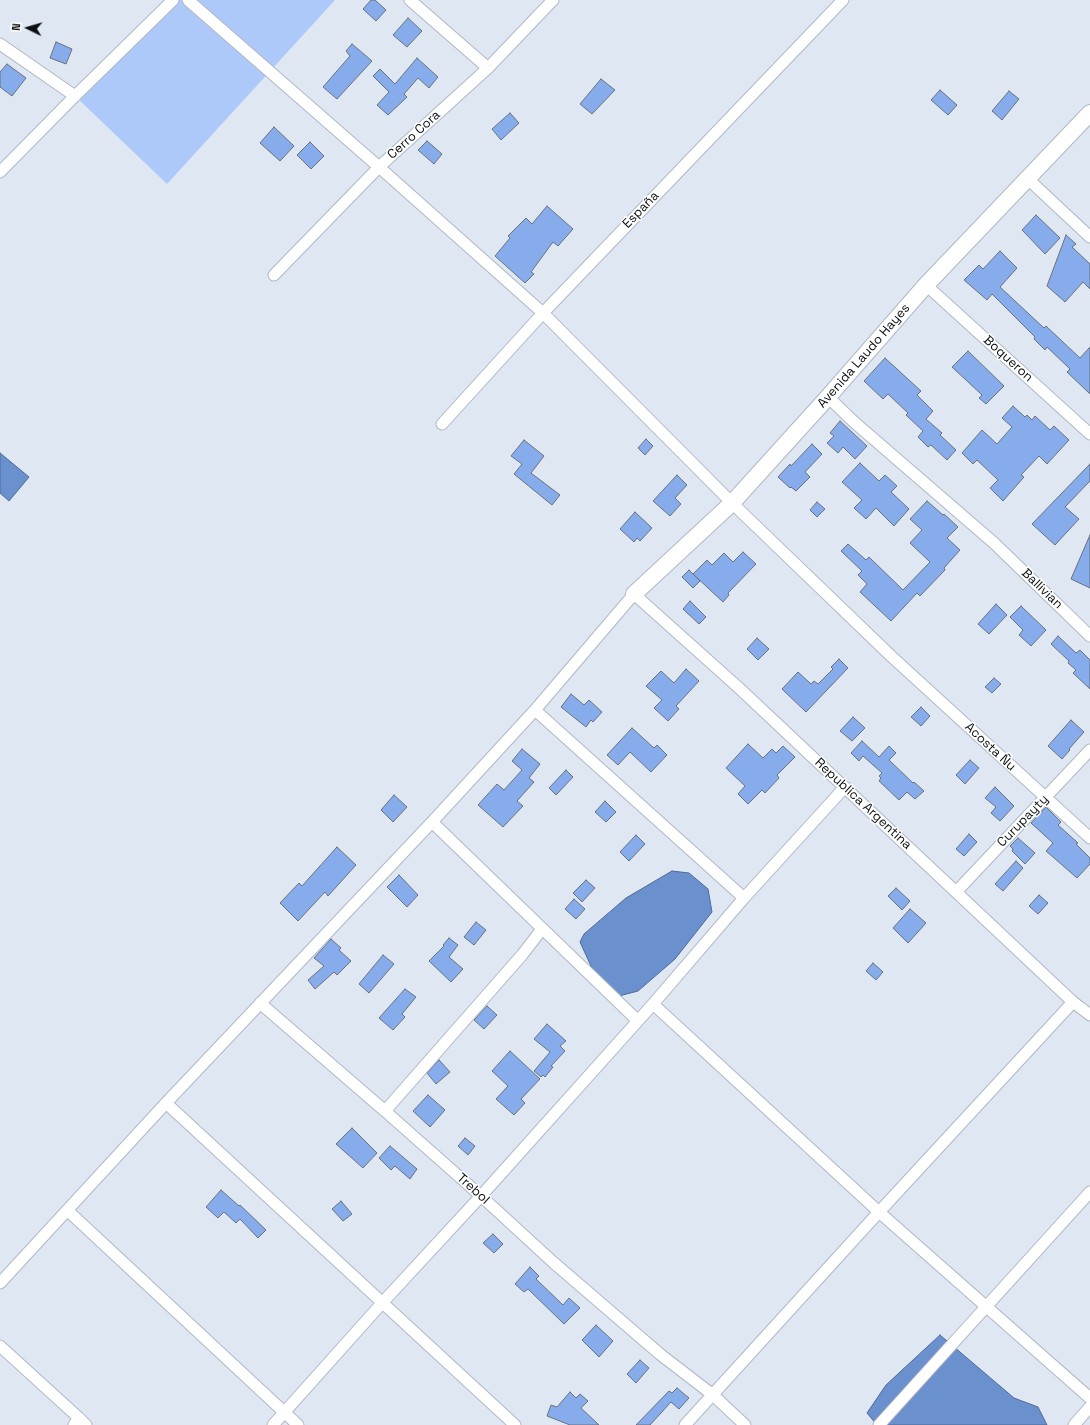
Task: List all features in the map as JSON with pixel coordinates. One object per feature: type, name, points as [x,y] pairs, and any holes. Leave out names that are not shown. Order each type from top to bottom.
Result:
[{"type":"street","points":[[0,172],[173,0]]},
{"type":"street","points":[[188,0],[379,167],[274,275]]},
{"type":"street","points":[[410,0],[488,68]]},
{"type":"street","name":"Cerro Cora","points":[[553,0],[488,68],[379,167],[543,313],[732,503]]},
{"type":"street","name":"España","points":[[442,424],[543,313],[843,0]]},
{"type":"street","points":[[0,44],[75,96]]},
{"type":"street","name":"Avenida Laudo Hayes","points":[[634,594],[732,503],[828,397],[926,285],[1090,113]]},
{"type":"street","points":[[1028,179],[1090,237]]},
{"type":"street","name":"Boqueron","points":[[926,285],[1090,434]]},
{"type":"street","name":"Ballivian","points":[[828,397],[854,422],[994,543],[1090,636]]},
{"type":"street","name":"Acosta Ñu","points":[[732,503],[891,656],[1090,838]]},
{"type":"street","points":[[0,1283],[166,1103],[432,822],[535,710],[634,594]]},
{"type":"street","name":"Republica Argentina","points":[[634,594],[739,688],[1073,1002],[1090,1016]]},
{"type":"street","points":[[535,710],[744,898]]},
{"type":"street","name":"Curupayty","points":[[956,892],[1090,750]]},
{"type":"street","points":[[273,1425],[383,1302],[481,1196],[744,898],[845,787]]},
{"type":"street","points":[[432,822],[637,1020]]},
{"type":"street","points":[[385,1111],[522,955],[542,929]]},
{"type":"street","points":[[685,1425],[1073,1002]]},
{"type":"street","name":"Trebol","points":[[260,1003],[385,1111],[554,1263],[661,1355],[713,1395],[744,1425]]},
{"type":"street","points":[[652,1004],[879,1212],[1090,1398]]},
{"type":"street","points":[[166,1103],[515,1425]]},
{"type":"street","points":[[879,1425],[1090,1192]]},
{"type":"street","points":[[67,1210],[298,1425]]},
{"type":"street","points":[[0,1346],[80,1423]]},
{"type":"street","points":[[1074,1425],[1090,1407]]},
{"type":"shaded area","points":[[173,0],[335,0],[167,184],[75,96]]},
{"type":"shaded area","points":[[0,453],[29,477],[9,501],[0,493]]},
{"type":"shaded area","points":[[672,871],[689,873],[708,889],[712,912],[675,959],[638,991],[615,997],[591,966],[580,942],[584,934],[626,898]]},
{"type":"shaded area","points":[[940,1335],[1014,1398],[1038,1407],[1047,1425],[877,1425],[867,1413],[886,1385]]},
{"type":"building","points":[[371,0],[375,0],[386,10],[376,21],[363,9]]},
{"type":"building","points":[[408,18],[422,31],[407,47],[393,35]]},
{"type":"building","points":[[56,42],[72,49],[66,64],[50,58]]},
{"type":"building","points":[[352,44],[372,61],[337,99],[323,87],[350,56],[346,51]]},
{"type":"building","points":[[417,58],[438,77],[429,88],[418,78],[404,94],[407,97],[388,115],[377,105],[389,92],[373,76],[380,69],[395,84]]},
{"type":"building","points":[[7,64],[26,78],[12,96],[0,87],[0,72]]},
{"type":"building","points":[[601,79],[615,90],[592,114],[580,104]]},
{"type":"building","points":[[940,90],[957,105],[948,115],[931,100]]},
{"type":"building","points":[[1009,91],[1019,99],[1002,120],[992,111]]},
{"type":"building","points":[[510,113],[519,123],[501,140],[492,129]]},
{"type":"building","points":[[274,127],[294,146],[280,161],[260,143]]},
{"type":"building","points":[[427,141],[442,154],[434,164],[418,150]]},
{"type":"building","points":[[310,142],[324,156],[311,169],[297,155]]},
{"type":"building","points":[[547,206],[573,229],[558,246],[553,242],[531,272],[534,274],[525,283],[495,256],[510,238],[508,236],[526,218],[532,224]]},
{"type":"building","points":[[1036,215],[1060,238],[1045,254],[1022,230]]},
{"type":"building","points":[[1066,235],[1076,244],[1072,247],[1090,264],[1090,289],[1083,282],[1065,302],[1047,286]]},
{"type":"building","points":[[1000,251],[1017,268],[1000,287],[1044,328],[1046,326],[1080,358],[1090,347],[1090,394],[1067,372],[1070,369],[1047,347],[1045,350],[1034,339],[1035,337],[992,294],[987,300],[964,280],[979,265],[983,269]]},
{"type":"building","points":[[968,351],[1004,386],[986,404],[979,398],[982,395],[952,367]]},
{"type":"building","points":[[885,358],[921,391],[917,395],[933,411],[926,419],[942,433],[940,435],[956,450],[947,460],[931,445],[928,447],[918,437],[923,431],[906,415],[908,413],[888,394],[883,399],[864,381]]},
{"type":"building","points":[[1013,406],[1025,417],[1027,415],[1032,420],[1035,416],[1050,430],[1054,426],[1069,440],[1047,464],[1039,456],[1021,475],[1024,477],[1003,501],[990,488],[998,480],[977,460],[973,464],[962,453],[982,430],[997,444],[1012,427],[1002,418]]},
{"type":"building","points":[[840,421],[867,446],[855,459],[843,447],[838,453],[827,443],[834,436],[830,433]]},
{"type":"building","points":[[646,439],[653,446],[645,455],[638,448]]},
{"type":"building","points":[[524,440],[544,456],[531,473],[560,495],[552,505],[514,474],[522,464],[511,456]]},
{"type":"building","points":[[812,444],[822,454],[805,472],[810,477],[796,491],[791,487],[790,488],[778,477]]},
{"type":"building","points":[[860,463],[879,481],[885,475],[897,486],[891,492],[909,509],[894,526],[876,508],[866,519],[854,508],[862,500],[842,482]]},
{"type":"building","points":[[1090,464],[1090,481],[1065,507],[1079,519],[1055,545],[1032,524]]},
{"type":"building","points":[[677,475],[687,485],[675,498],[681,504],[670,516],[653,501]]},
{"type":"building","points":[[927,501],[958,527],[947,538],[960,550],[944,568],[945,570],[920,596],[917,593],[891,621],[860,592],[867,584],[858,575],[862,571],[841,551],[848,544],[866,560],[869,557],[903,590],[930,562],[910,543],[922,530],[910,519]]},
{"type":"building","points":[[817,502],[825,509],[817,517],[810,510]]},
{"type":"building","points":[[635,512],[652,528],[640,541],[637,538],[634,542],[620,529]]},
{"type":"building","points":[[1090,535],[1090,588],[1071,579]]},
{"type":"building","points":[[743,552],[756,564],[728,593],[729,595],[723,602],[693,574],[707,560],[712,565],[724,553],[733,562]]},
{"type":"building","points":[[689,570],[700,581],[693,588],[682,577]]},
{"type":"building","points":[[690,601],[706,617],[699,624],[683,609]]},
{"type":"building","points":[[996,604],[1007,615],[989,634],[978,624]]},
{"type":"building","points":[[1021,606],[1046,630],[1031,646],[1019,635],[1023,630],[1010,617]]},
{"type":"building","points":[[1058,636],[1076,653],[1080,650],[1090,660],[1090,689],[1073,673],[1076,670],[1068,663],[1069,661],[1051,644]]},
{"type":"building","points":[[757,638],[769,649],[758,660],[747,649]]},
{"type":"building","points":[[839,659],[848,668],[806,712],[782,689],[798,672],[811,684],[814,681],[818,684],[833,669],[831,667]]},
{"type":"building","points":[[686,669],[699,681],[676,706],[679,709],[668,721],[654,708],[662,700],[646,686],[661,671],[674,683]]},
{"type":"building","points":[[994,678],[1001,684],[992,693],[985,687]]},
{"type":"building","points":[[571,694],[584,705],[589,700],[602,712],[593,722],[591,720],[586,727],[561,707]]},
{"type":"building","points":[[921,707],[930,716],[921,726],[911,717]]},
{"type":"building","points":[[853,717],[865,728],[852,741],[840,731]]},
{"type":"building","points":[[1071,720],[1084,732],[1062,759],[1048,746]]},
{"type":"building","points":[[632,728],[654,748],[657,745],[667,755],[651,772],[630,752],[618,765],[607,755]]},
{"type":"building","points":[[862,741],[879,757],[889,746],[896,753],[889,760],[913,783],[914,782],[924,791],[915,799],[907,792],[899,800],[879,781],[881,778],[879,776],[882,773],[863,756],[859,761],[851,753]]},
{"type":"building","points":[[748,744],[763,758],[772,749],[776,753],[783,746],[795,757],[777,775],[779,778],[765,793],[762,790],[748,804],[738,794],[745,786],[726,768]]},
{"type":"building","points":[[522,749],[540,764],[529,778],[534,782],[517,801],[523,806],[503,827],[478,805],[497,784],[504,790],[522,770],[512,761]]},
{"type":"building","points":[[970,760],[979,768],[965,784],[956,775]]},
{"type":"building","points":[[566,770],[573,777],[556,795],[549,788]]},
{"type":"building","points":[[995,787],[1014,806],[1000,821],[991,813],[996,807],[985,798]]},
{"type":"building","points":[[394,795],[407,807],[393,822],[381,810]]},
{"type":"building","points":[[605,801],[616,812],[606,822],[595,812]]},
{"type":"building","points":[[1046,807],[1061,822],[1058,825],[1078,843],[1076,844],[1090,858],[1090,864],[1077,878],[1046,851],[1053,843],[1031,823]]},
{"type":"building","points":[[969,834],[977,842],[964,856],[956,849]]},
{"type":"building","points":[[636,835],[645,844],[629,861],[620,852]]},
{"type":"building","points":[[1018,838],[1035,853],[1025,864],[1012,851],[1013,849],[1010,846]]},
{"type":"building","points":[[337,847],[356,865],[328,896],[325,892],[298,921],[280,903],[299,883],[302,886]]},
{"type":"building","points":[[1016,861],[1023,868],[1003,891],[995,884]]},
{"type":"building","points":[[399,875],[418,895],[407,907],[387,887]]},
{"type":"building","points":[[586,880],[595,888],[582,902],[573,893]]},
{"type":"building","points":[[896,888],[910,901],[902,910],[888,896]]},
{"type":"building","points":[[1039,895],[1048,903],[1038,914],[1029,906]]},
{"type":"building","points":[[574,899],[585,909],[576,919],[565,909]]},
{"type":"building","points":[[910,909],[926,923],[908,943],[893,928]]},
{"type":"building","points":[[476,922],[486,930],[474,945],[464,937]]},
{"type":"building","points":[[449,938],[458,945],[449,957],[463,969],[451,982],[429,961],[444,946],[443,945]]},
{"type":"building","points":[[331,939],[341,948],[339,950],[351,961],[337,975],[334,972],[315,989],[308,980],[324,966],[314,958]]},
{"type":"building","points":[[383,955],[394,964],[369,993],[359,984]]},
{"type":"building","points":[[873,963],[883,972],[876,980],[866,971]]},
{"type":"building","points":[[405,989],[416,997],[402,1014],[405,1017],[393,1030],[379,1018]]},
{"type":"building","points":[[487,1006],[497,1015],[484,1029],[474,1020]]},
{"type":"building","points":[[547,1024],[566,1041],[560,1046],[565,1051],[551,1066],[553,1067],[545,1077],[543,1075],[541,1077],[534,1071],[550,1052],[534,1039]]},
{"type":"building","points":[[510,1051],[540,1079],[521,1099],[525,1103],[514,1115],[496,1099],[508,1086],[492,1071]]},
{"type":"building","points":[[439,1060],[450,1072],[436,1084],[427,1073]]},
{"type":"building","points":[[428,1095],[445,1110],[430,1127],[413,1111]]},
{"type":"building","points":[[352,1128],[377,1153],[363,1168],[336,1144]]},
{"type":"building","points":[[465,1138],[475,1146],[468,1155],[458,1146]]},
{"type":"building","points":[[390,1146],[417,1169],[410,1179],[395,1166],[391,1170],[379,1158]]},
{"type":"building","points":[[221,1190],[239,1206],[240,1205],[266,1230],[258,1238],[240,1219],[236,1223],[224,1212],[218,1218],[206,1207]]},
{"type":"building","points":[[341,1201],[352,1214],[343,1221],[332,1209]]},
{"type":"building","points":[[493,1234],[503,1244],[494,1253],[483,1243]]},
{"type":"building","points":[[530,1267],[539,1276],[536,1279],[563,1305],[569,1298],[580,1308],[564,1324],[528,1289],[524,1292],[515,1284]]},
{"type":"building","points":[[596,1325],[613,1341],[599,1357],[582,1340]]},
{"type":"building","points":[[640,1360],[649,1368],[636,1383],[627,1374]]},
{"type":"building","points":[[677,1388],[689,1398],[679,1409],[671,1402],[650,1425],[636,1425],[669,1391],[672,1393]]},
{"type":"building","points":[[570,1392],[576,1398],[580,1394],[588,1401],[581,1408],[599,1425],[570,1425],[547,1416],[551,1405],[557,1407]]}]
